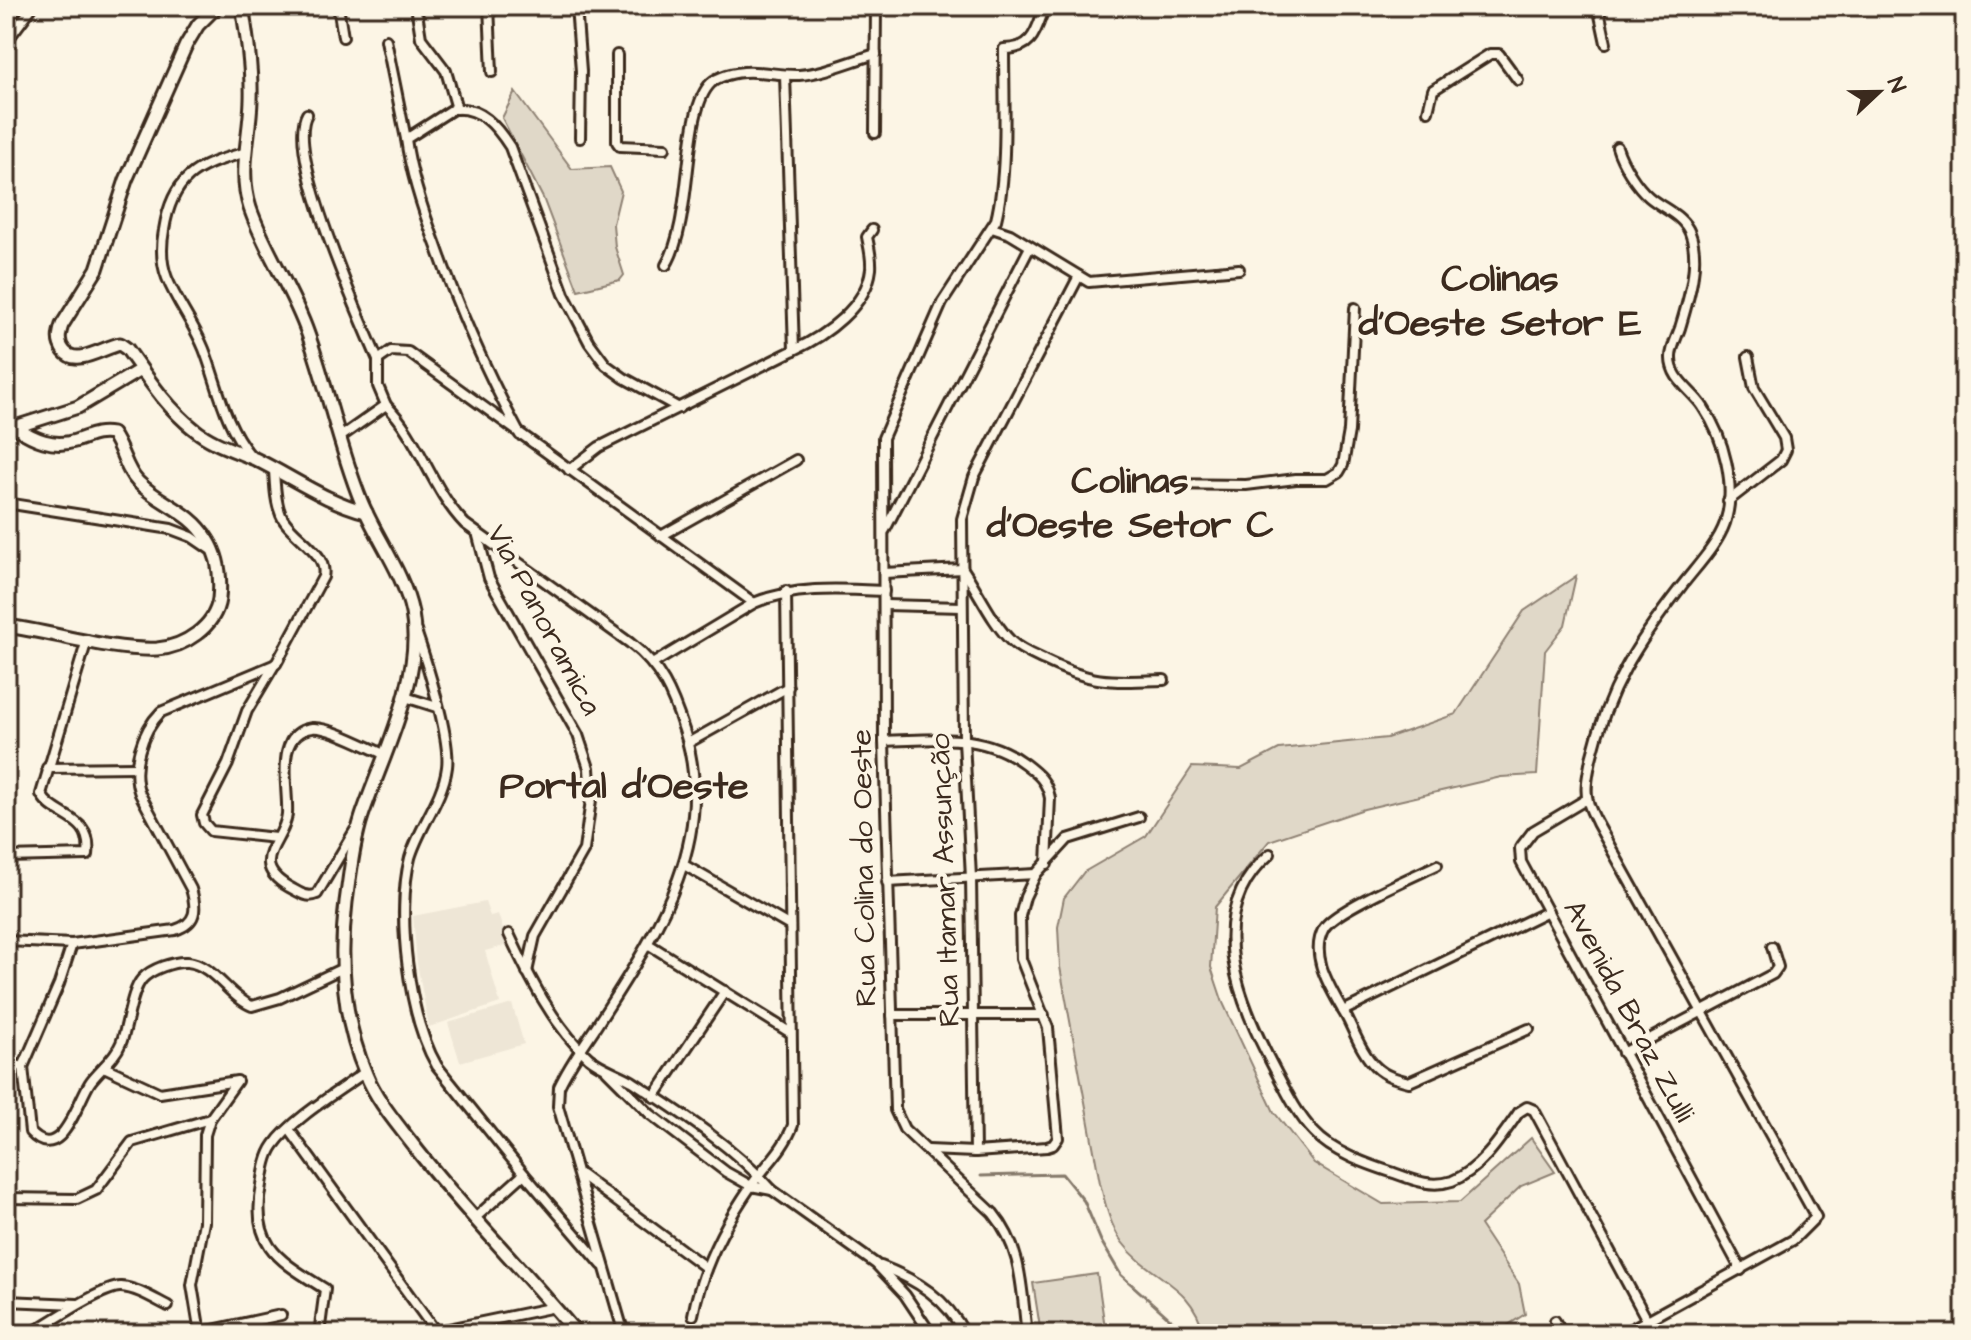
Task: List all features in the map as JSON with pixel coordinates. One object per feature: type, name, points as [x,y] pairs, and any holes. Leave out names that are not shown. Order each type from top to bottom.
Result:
[{"type":"main road","points":[[217,6],[198,25],[186,45],[126,180],[97,269],[59,335],[65,354],[73,358],[120,344],[175,412],[194,429],[215,443],[253,458],[346,507],[366,512]]},
{"type":"main road","points":[[242,6],[251,102],[243,181],[250,208],[308,334],[339,438],[366,512],[407,595],[414,625],[405,697],[360,821],[345,909],[343,968],[350,1021],[365,1072],[373,1090],[394,1120],[443,1184],[577,1334]]},
{"type":"main road","points":[[10,424],[78,407],[140,370]]},
{"type":"main road","points":[[6,626],[157,649],[185,641],[198,633],[216,613],[219,572],[215,552],[201,530],[190,517],[137,481],[112,434],[95,433],[66,443],[53,443],[41,441],[10,424]]},
{"type":"street","points":[[6,42],[33,6]]},
{"type":"street","points":[[338,6],[343,37]]},
{"type":"street","points":[[416,6],[421,38],[446,71],[457,109]]},
{"type":"street","points":[[489,6],[492,72]]},
{"type":"street","points":[[576,6],[581,71],[580,138]]},
{"type":"street","points":[[875,133],[876,6]]},
{"type":"street","points":[[1045,6],[1032,38],[1025,46],[1004,49],[1000,205],[992,228],[1010,234],[1079,276],[1097,282],[1239,269]]},
{"type":"street","points":[[1598,6],[1606,43]]},
{"type":"street","points":[[386,40],[423,208],[471,338],[520,435]]},
{"type":"street","points":[[666,265],[678,241],[694,128],[709,84],[735,73],[812,73],[876,54]]},
{"type":"street","points":[[1428,111],[1433,90],[1490,54],[1499,54],[1518,80]]},
{"type":"street","points":[[617,55],[617,142],[631,149],[665,148]]},
{"type":"street","points":[[785,75],[794,350]]},
{"type":"street","points":[[406,139],[442,115],[457,109],[475,111],[497,128],[510,147],[564,294],[598,354],[606,365],[624,378],[679,408]]},
{"type":"street","points":[[307,114],[302,128],[310,181],[348,288],[378,360],[378,386],[386,405],[339,438]]},
{"type":"street","points":[[1617,147],[1621,158],[1647,195],[1682,219],[1691,236],[1693,265],[1686,307],[1670,358],[1679,381],[1703,405],[1721,443],[1727,465],[1728,501],[1722,531],[1648,630],[1612,692],[1588,773],[1587,799],[1597,823],[1816,1217],[1793,1240],[1622,1334]]},
{"type":"street","points":[[244,153],[218,160],[196,170],[182,181],[166,213],[162,258],[166,276],[202,343],[235,433],[253,458]]},
{"type":"street","name":"Rua Colina do Oeste","points":[[992,228],[942,303],[887,426],[882,451],[887,882],[895,1110],[904,1129],[993,1213],[1012,1240],[1017,1253],[1027,1334]]},
{"type":"street","points":[[569,470],[599,447],[819,338],[836,325],[865,289],[872,266],[867,237],[872,230]]},
{"type":"street","points":[[885,531],[1030,247]]},
{"type":"street","name":"Rua Itamar Assunção","points":[[975,1152],[971,878],[964,740],[962,519],[974,477],[1079,276]]},
{"type":"street","points":[[1160,484],[1246,485],[1327,479],[1339,472],[1349,431],[1355,308]]},
{"type":"street","points":[[378,360],[391,351],[408,352],[754,603]]},
{"type":"street","points":[[1728,501],[1781,460],[1786,450],[1784,438],[1754,388],[1748,357]]},
{"type":"street","name":"Via Panoramica","points":[[386,405],[399,420],[444,499],[477,536],[489,578],[578,735],[589,768],[591,800],[584,850],[535,936],[527,972]]},
{"type":"street","points":[[661,536],[796,460]]},
{"type":"street","points":[[274,470],[281,516],[319,557],[324,572],[276,664],[247,711],[228,764],[202,815],[205,826],[211,831],[276,838]]},
{"type":"street","points":[[6,503],[171,529],[192,537],[215,552]]},
{"type":"street","points":[[477,536],[654,663],[679,714],[688,743],[694,793],[684,865],[677,887],[648,944],[563,1078],[558,1095],[558,1106],[624,1334]]},
{"type":"street","points":[[884,573],[963,569],[1004,633],[1028,652],[1073,675],[1092,680],[1164,680]]},
{"type":"street","points":[[654,663],[754,603],[786,591],[884,591]]},
{"type":"street","points":[[693,1315],[705,1267],[751,1186],[780,1149],[793,1125],[786,591]]},
{"type":"street","points":[[885,605],[962,607]]},
{"type":"street","points":[[414,625],[446,739],[447,769],[416,842],[407,877],[407,955],[419,1023],[428,1052],[437,1066],[605,1269]]},
{"type":"street","points":[[6,857],[88,855],[87,838],[78,823],[41,796],[87,640]]},
{"type":"street","points":[[6,941],[72,944],[175,930],[190,923],[195,903],[191,889],[140,794],[135,778],[136,767],[150,725],[161,712],[276,664]]},
{"type":"street","points":[[688,743],[788,687]]},
{"type":"street","points":[[405,697],[437,707]]},
{"type":"street","points":[[360,821],[323,887],[314,896],[303,895],[277,878],[269,862],[269,853],[287,816],[286,756],[296,734],[321,728],[386,755]]},
{"type":"street","points":[[884,741],[964,740],[989,743],[1040,775],[1050,798],[1047,864]]},
{"type":"street","points":[[47,768],[136,767]]},
{"type":"street","name":"Avenida Braz Zulli","points":[[1587,799],[1533,831],[1520,848],[1521,862],[1741,1270]]},
{"type":"street","points":[[927,1150],[975,1152],[1047,1147],[1058,1138],[1051,1054],[1044,1015],[1021,959],[1019,937],[1022,906],[1036,874],[1068,839],[1139,817]]},
{"type":"street","points":[[1270,854],[1250,874],[1234,914],[1232,933],[1237,984],[1242,1003],[1273,1066],[1315,1133],[1330,1145],[1373,1166],[1425,1184],[1439,1184],[1452,1181],[1476,1166],[1519,1112],[1527,1107],[1534,1110],[1647,1320]]},
{"type":"street","points":[[684,865],[790,926]]},
{"type":"street","points":[[1437,865],[1343,912],[1325,926],[1320,940],[1323,972],[1330,991],[1368,1058],[1387,1076],[1409,1082],[1529,1029]]},
{"type":"street","points":[[887,882],[1036,874]]},
{"type":"street","points":[[1343,1011],[1548,911]]},
{"type":"street","points":[[509,934],[527,972],[581,1050],[718,1141],[772,1190],[876,1264],[905,1295],[931,1334]]},
{"type":"street","points":[[72,944],[59,984],[23,1067],[28,1128],[35,1138],[50,1141],[65,1133],[86,1088],[120,1045],[138,984],[148,973],[177,963],[195,964],[252,1006],[280,998],[343,968]]},
{"type":"street","points":[[648,944],[791,1033]]},
{"type":"street","points":[[1623,1053],[1773,974],[1778,967],[1772,947]]},
{"type":"street","points":[[654,1097],[725,991]]},
{"type":"street","points":[[892,1015],[1044,1015]]},
{"type":"street","points":[[6,1062],[23,1067]]},
{"type":"street","points":[[601,1065],[650,1114],[726,1172],[751,1186],[772,1190]]},
{"type":"street","points":[[104,1067],[160,1093],[237,1081],[210,1119],[204,1150],[204,1222],[192,1285],[197,1333],[281,1315]]},
{"type":"street","points":[[319,1334],[325,1289],[284,1263],[273,1252],[264,1239],[258,1219],[267,1159],[273,1145],[289,1129],[365,1072]]},
{"type":"street","points":[[6,1198],[77,1199],[87,1196],[105,1180],[132,1142],[210,1119]]},
{"type":"street","points":[[289,1129],[436,1332]]},
{"type":"street","points":[[474,1219],[524,1174]]},
{"type":"street","points":[[580,1174],[705,1267]]},
{"type":"street","points":[[876,1264],[919,1283],[932,1293],[965,1334]]},
{"type":"street","points":[[30,1334],[80,1304],[108,1290],[122,1287],[168,1306]]},
{"type":"street","points":[[6,1301],[80,1304]]},
{"type":"street","points":[[424,1334],[468,1330],[555,1307]]},
{"type":"street","points":[[1555,1321],[1562,1334]]},
{"type":"shaded area","points":[[515,92],[572,169],[610,167],[621,191],[613,224],[615,247],[624,275],[620,280],[578,290],[543,198],[502,118]]},
{"type":"shaded area","points":[[1576,576],[1565,625],[1545,651],[1537,775],[1501,777],[1364,809],[1269,841],[1215,907],[1211,967],[1223,1003],[1274,1112],[1314,1163],[1383,1204],[1460,1202],[1531,1138],[1555,1172],[1521,1186],[1480,1225],[1519,1284],[1525,1314],[1494,1334],[1204,1334],[1190,1303],[1133,1255],[1122,1242],[1108,1214],[1060,967],[1058,927],[1064,898],[1084,872],[1146,836],[1192,767],[1241,769],[1279,749],[1387,738],[1456,714],[1524,611]]},
{"type":"shaded area","points":[[485,902],[490,916],[498,914],[508,945],[485,951],[500,1003],[429,1027],[417,963],[413,916]]},
{"type":"shaded area","points":[[512,1004],[524,1044],[460,1062],[448,1023]]},
{"type":"shaded area","points":[[1097,1274],[1106,1334],[1041,1334],[1033,1283]]},
{"type":"waterway","points":[[981,1176],[1062,1174],[1084,1201],[1101,1241],[1121,1275],[1187,1334]]},
{"type":"district","name":"Colinas d'Oeste Setor E","points":[[1500,302]]},
{"type":"district","name":"Colinas d'Oeste Setor C","points":[[1130,504]]},
{"type":"district","name":"Portal d'Oeste","points":[[624,787]]}]
